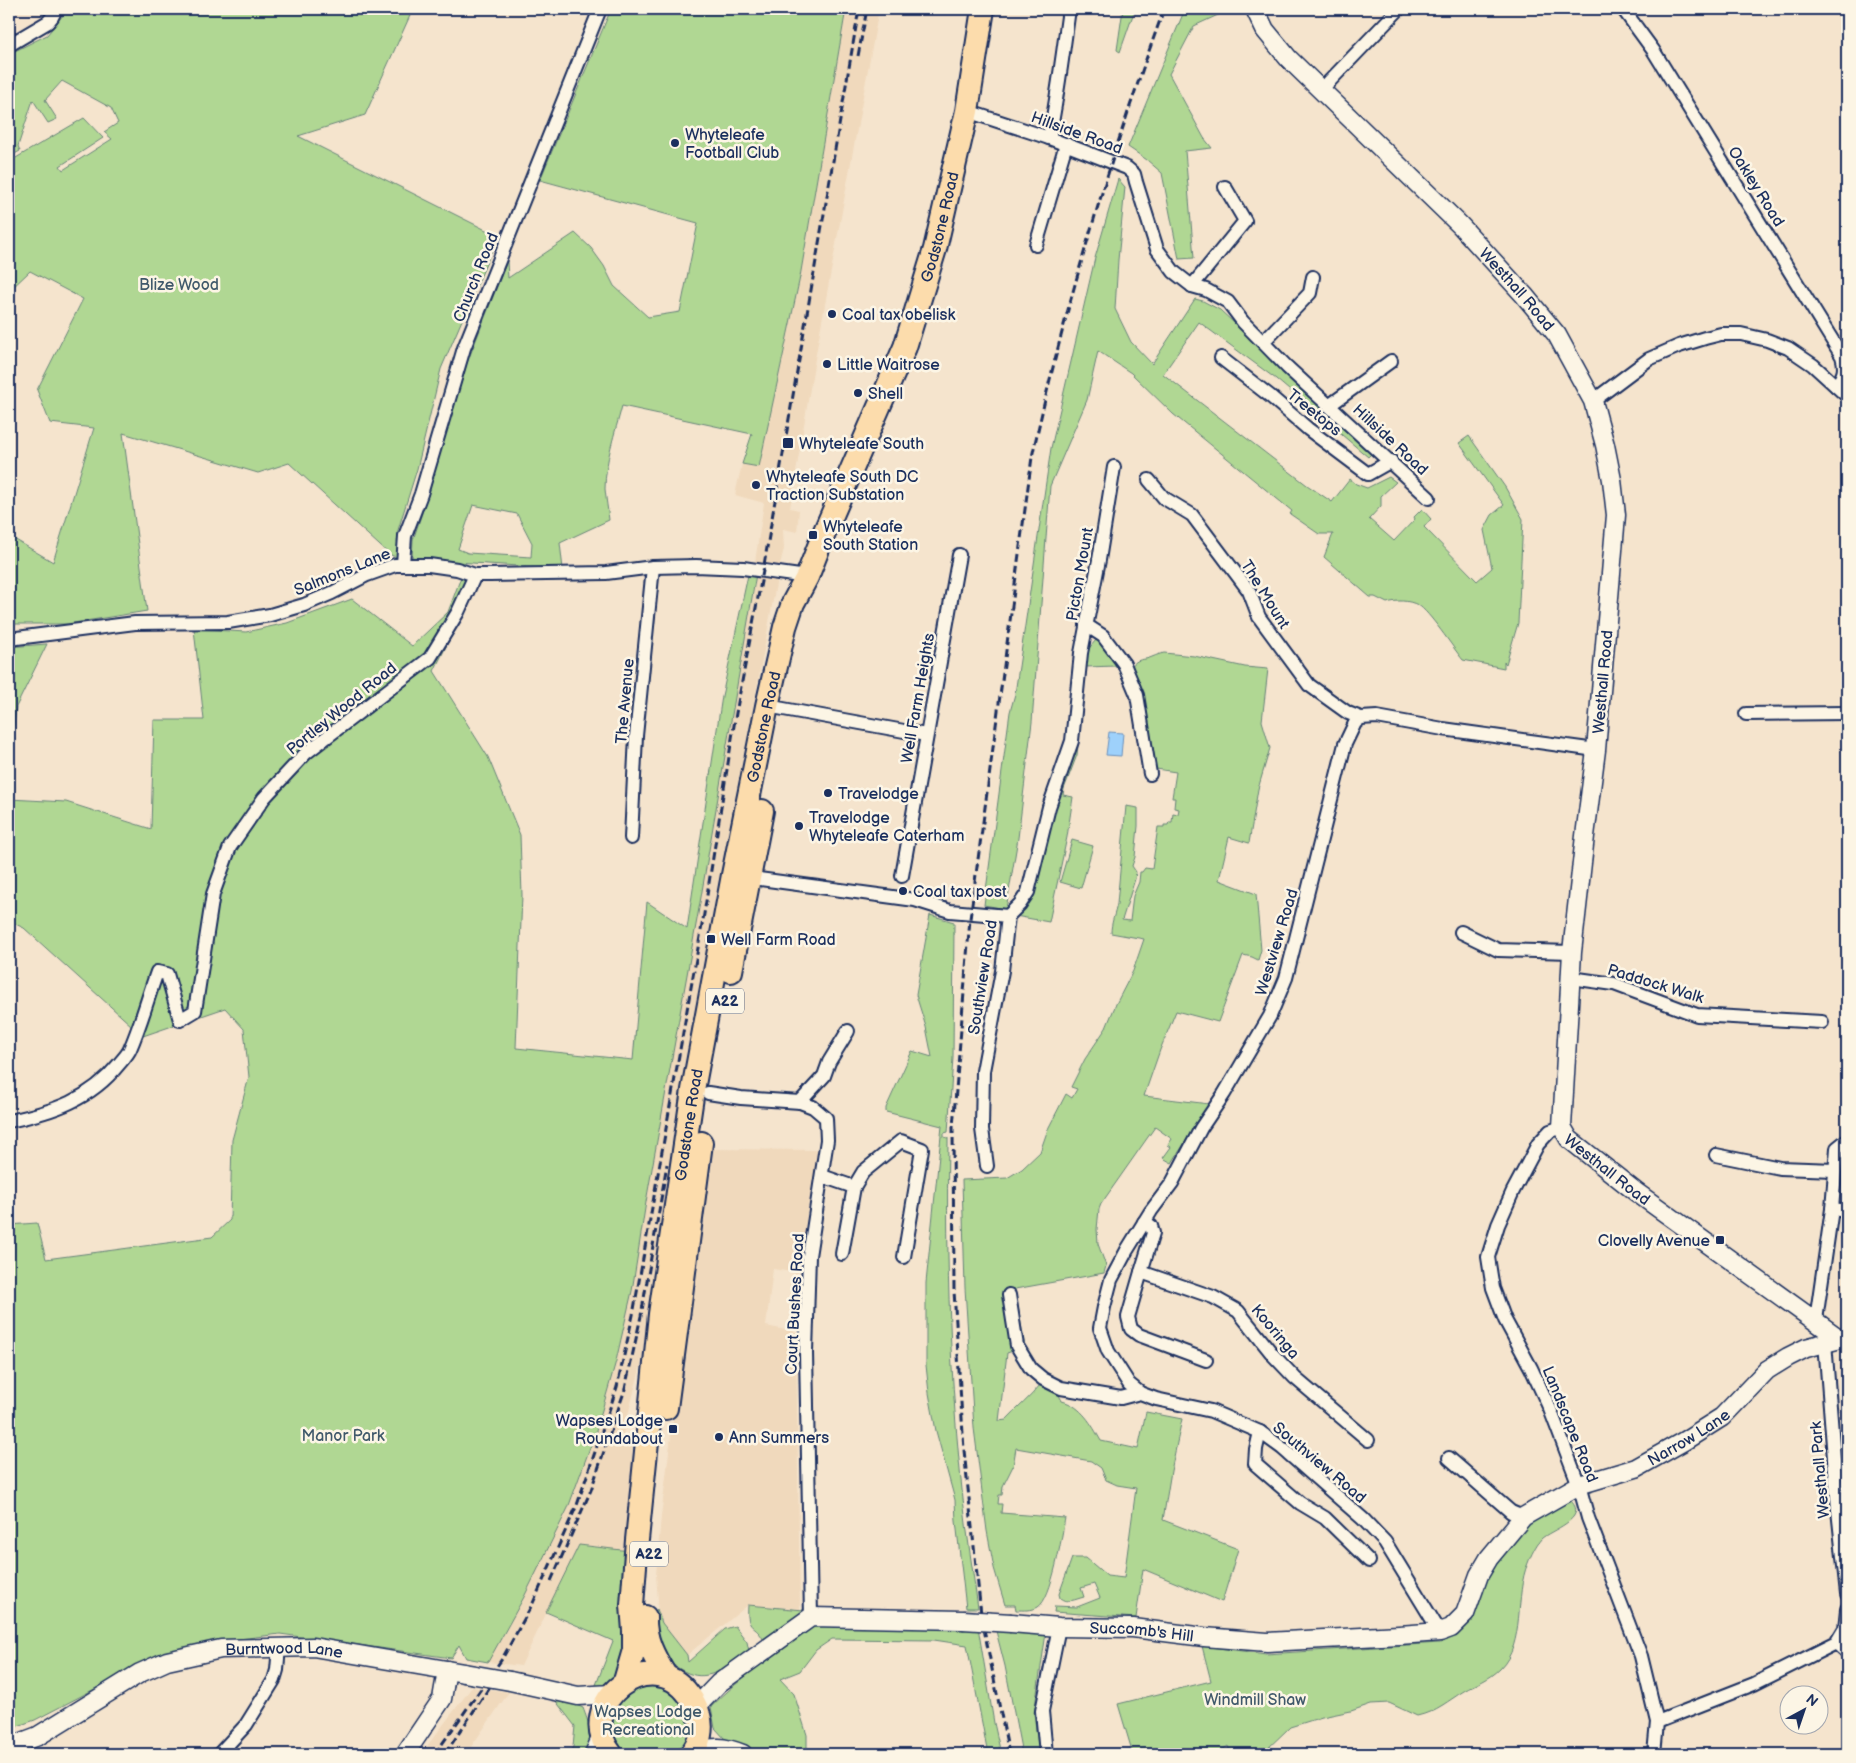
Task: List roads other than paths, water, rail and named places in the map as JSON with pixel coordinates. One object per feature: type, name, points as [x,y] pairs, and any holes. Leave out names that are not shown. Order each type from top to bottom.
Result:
[{"type":"highway","name":"Godstone Road","points":[[679,1241],[693,1090],[741,876],[774,707],[804,605],[807,577],[825,530],[905,348],[935,249],[967,111],[983,9]]},
{"type":"highway","name":"Godstone Road","points":[[674,1681],[653,1655],[645,1628],[643,1541],[659,1324],[679,1241],[708,1093],[741,876]]},
{"type":"highway","name":"Godstone Road","points":[[618,1688],[634,1650],[632,1605],[643,1541]]},
{"type":"highway","points":[[602,1741],[604,1707],[618,1688],[642,1675],[674,1681],[699,1714],[701,1732],[692,1753]]},
{"type":"street","points":[[9,45],[48,22],[56,9]]},
{"type":"street","name":"Church Road","points":[[403,564],[405,536],[421,494],[464,348],[600,9]]},
{"type":"street","points":[[1049,138],[1058,94],[1062,50],[1070,9]]},
{"type":"street","name":"Westhall Road","points":[[1255,9],[1265,30],[1288,58],[1352,118],[1460,225],[1524,295],[1557,336],[1593,401],[1607,454],[1616,515],[1596,750],[1572,952],[1562,1127],[1569,1139],[1636,1192],[1816,1320],[1838,1341]]},
{"type":"street","points":[[1321,90],[1399,9]]},
{"type":"street","name":"Oakley Road","points":[[1623,9],[1664,67],[1842,356],[1845,366],[1844,375],[1836,386]]},
{"type":"street","name":"Hillside Road","points":[[967,111],[1066,144],[1127,168],[1134,174],[1157,249],[1174,272],[1192,286],[1206,290],[1228,302],[1287,366],[1429,498]]},
{"type":"street","points":[[1036,245],[1066,144]]},
{"type":"street","points":[[1192,286],[1245,220],[1225,187]]},
{"type":"street","points":[[1263,342],[1310,293],[1313,277]]},
{"type":"street","points":[[1593,401],[1649,359],[1679,346],[1721,334],[1741,334],[1767,340],[1788,348],[1813,365],[1847,396]]},
{"type":"street","name":"Treetops","points":[[1221,358],[1270,396],[1308,429],[1368,474],[1391,462]]},
{"type":"street","name":"Hillside Road","points":[[1330,405],[1391,361]]},
{"type":"street","name":"Picton Mount","points":[[1077,686],[1081,653],[1114,467]]},
{"type":"street","name":"The Mount","points":[[1149,480],[1164,498],[1192,516],[1249,592],[1259,618],[1309,685],[1348,713],[1361,718]]},
{"type":"street","name":"Well Farm Heights","points":[[902,876],[959,554]]},
{"type":"street","name":"Salmons Lane","points":[[9,639],[135,623],[228,622],[270,616],[318,599],[386,568],[403,564],[448,568],[475,575],[581,574],[653,567],[743,568],[807,577]]},
{"type":"street","name":"The Avenue","points":[[630,838],[636,736],[653,567]]},
{"type":"street","name":"Portley Wood Road","points":[[9,1121],[38,1115],[71,1103],[91,1091],[108,1077],[130,1050],[157,972],[167,974],[180,1020],[195,1011],[213,894],[230,847],[264,798],[306,753],[430,658],[458,612],[475,575]]},
{"type":"street","points":[[1086,625],[1103,636],[1124,664],[1136,695],[1150,774]]},
{"type":"street","name":"Southview Road","points":[[987,1166],[982,1129],[983,1072],[1002,971],[1008,916],[1020,904],[1028,892],[1050,807],[1072,741],[1077,686]]},
{"type":"street","points":[[774,707],[926,735]]},
{"type":"street","points":[[1746,714],[1847,713]]},
{"type":"street","points":[[1361,718],[1377,717],[1596,750]]},
{"type":"street","name":"Westview Road","points":[[1140,1393],[1129,1384],[1108,1351],[1100,1328],[1112,1280],[1144,1222],[1172,1183],[1201,1128],[1224,1094],[1270,1016],[1286,978],[1345,744],[1355,724],[1361,718]]},
{"type":"street","points":[[741,876],[915,900],[950,911],[1008,916]]},
{"type":"street","points":[[1461,932],[1498,950],[1572,952]]},
{"type":"street","name":"Paddock Walk","points":[[1571,978],[1614,984],[1697,1016],[1822,1022]]},
{"type":"street","points":[[800,1102],[824,1076],[829,1062],[848,1031]]},
{"type":"street","name":"Court Bushes Road","points":[[708,1093],[740,1098],[800,1102],[814,1107],[826,1118],[827,1140],[809,1256],[806,1352],[811,1618]]},
{"type":"street","name":"Landscape Road","points":[[1562,1127],[1550,1131],[1538,1144],[1498,1225],[1488,1257],[1493,1288],[1505,1320],[1535,1376],[1579,1485],[1588,1518],[1641,1656],[1657,1722],[1654,1754]]},
{"type":"street","points":[[1816,1320],[1832,1209],[1837,1148],[1847,1140]]},
{"type":"street","points":[[842,1254],[854,1187],[863,1172],[901,1141],[922,1149],[904,1257]]},
{"type":"street","points":[[1716,1155],[1780,1168],[1835,1170]]},
{"type":"street","points":[[822,1176],[854,1187]]},
{"type":"street","points":[[1832,1209],[1847,1211]]},
{"type":"street","points":[[1144,1222],[1151,1226],[1153,1233],[1128,1317],[1131,1329],[1139,1335],[1206,1360]]},
{"type":"street","name":"Kooringa","points":[[1141,1272],[1212,1297],[1238,1311],[1274,1356],[1296,1378],[1368,1440]]},
{"type":"street","name":"Southview Road","points":[[1009,1295],[1018,1346],[1031,1369],[1043,1379],[1061,1388],[1121,1398],[1140,1393],[1156,1399],[1211,1411],[1260,1432],[1306,1468],[1363,1518],[1386,1542],[1440,1632]]},
{"type":"street","name":"Narrow Lane","points":[[1523,1517],[1579,1485],[1636,1468],[1722,1417],[1767,1370],[1806,1348],[1838,1341]]},
{"type":"street","name":"Westhall Park","points":[[1838,1341],[1838,1510],[1847,1585]]},
{"type":"street","points":[[1260,1432],[1255,1464],[1300,1504],[1325,1518],[1369,1562]]},
{"type":"street","points":[[1450,1458],[1511,1512],[1523,1517]]},
{"type":"street","name":"Succomb's Hill","points":[[811,1618],[962,1620],[1133,1628],[1204,1637],[1267,1642],[1440,1632],[1451,1628],[1465,1614],[1478,1575],[1489,1558],[1523,1517]]},
{"type":"street","points":[[1657,1722],[1754,1684],[1836,1643],[1845,1628],[1847,1608]]},
{"type":"street","points":[[736,1752],[712,1735],[699,1714],[719,1683],[811,1618]]},
{"type":"street","points":[[1046,1754],[1042,1711],[1059,1626]]},
{"type":"street","points":[[1836,1643],[1847,1653]]},
{"type":"street","points":[[219,1754],[246,1725],[274,1680],[280,1647]]},
{"type":"street","name":"Burntwood Lane","points":[[9,1747],[38,1736],[140,1673],[167,1661],[221,1649],[313,1647],[464,1673],[578,1696],[618,1688]]},
{"type":"street","points":[[405,1754],[442,1698],[446,1670]]},
{"type":"street","points":[[674,1681],[719,1683]]},
{"type":"street","points":[[578,1696],[602,1741]]},
{"type":"street","points":[[692,1753],[715,1747],[736,1752]]},
{"type":"water","points":[[1109,732],[1123,733],[1121,756],[1106,755]]},
{"type":"railway","points":[[435,1754],[502,1659],[533,1603],[577,1505],[617,1387],[633,1315],[704,914],[736,713],[763,571],[859,9]]},
{"type":"railway","points":[[858,56],[867,9]]},
{"type":"railway","points":[[1009,1754],[981,1614],[964,1450],[954,1291],[953,1127],[970,919],[1032,457],[1059,343],[1090,231],[1144,64],[1164,9]]},
{"type":"railway","points":[[551,1581],[591,1490],[625,1389],[641,1316],[667,1164]]},
{"type":"railway","points":[[445,1754],[491,1685]]},
{"type":"place","name":"Whyteleafe Football Club","points":[[675,143]]},
{"type":"place","name":"Coal tax obelisk","points":[[832,314]]},
{"type":"place","name":"Little Waitrose","points":[[827,364]]},
{"type":"place","name":"Shell","points":[[858,393]]},
{"type":"place","name":"Whyteleafe South","points":[[788,443]]},
{"type":"place","name":"Whyteleafe South DC Traction Substation","points":[[756,485]]},
{"type":"place","name":"Whyteleafe South Station","points":[[813,535]]},
{"type":"place","name":"Travelodge","points":[[828,793]]},
{"type":"place","name":"Travelodge Whyteleafe Caterham","points":[[799,826]]},
{"type":"place","name":"Coal tax post","points":[[903,891]]},
{"type":"place","name":"Well Farm Road","points":[[711,939]]},
{"type":"place","name":"Clovelly Avenue","points":[[1720,1240]]},
{"type":"place","name":"Wapses Lodge Roundabout","points":[[673,1429]]},
{"type":"place","name":"Ann Summers","points":[[719,1437]]},
{"type":"park label","name":"Blize Wood","points":[[179,284]]},
{"type":"park label","name":"Manor Park","points":[[343,1435]]},
{"type":"park label","name":"Windmill Shaw","points":[[1255,1699]]},
{"type":"park label","name":"Wapses Lodge Recreational","points":[[648,1720]]}]
